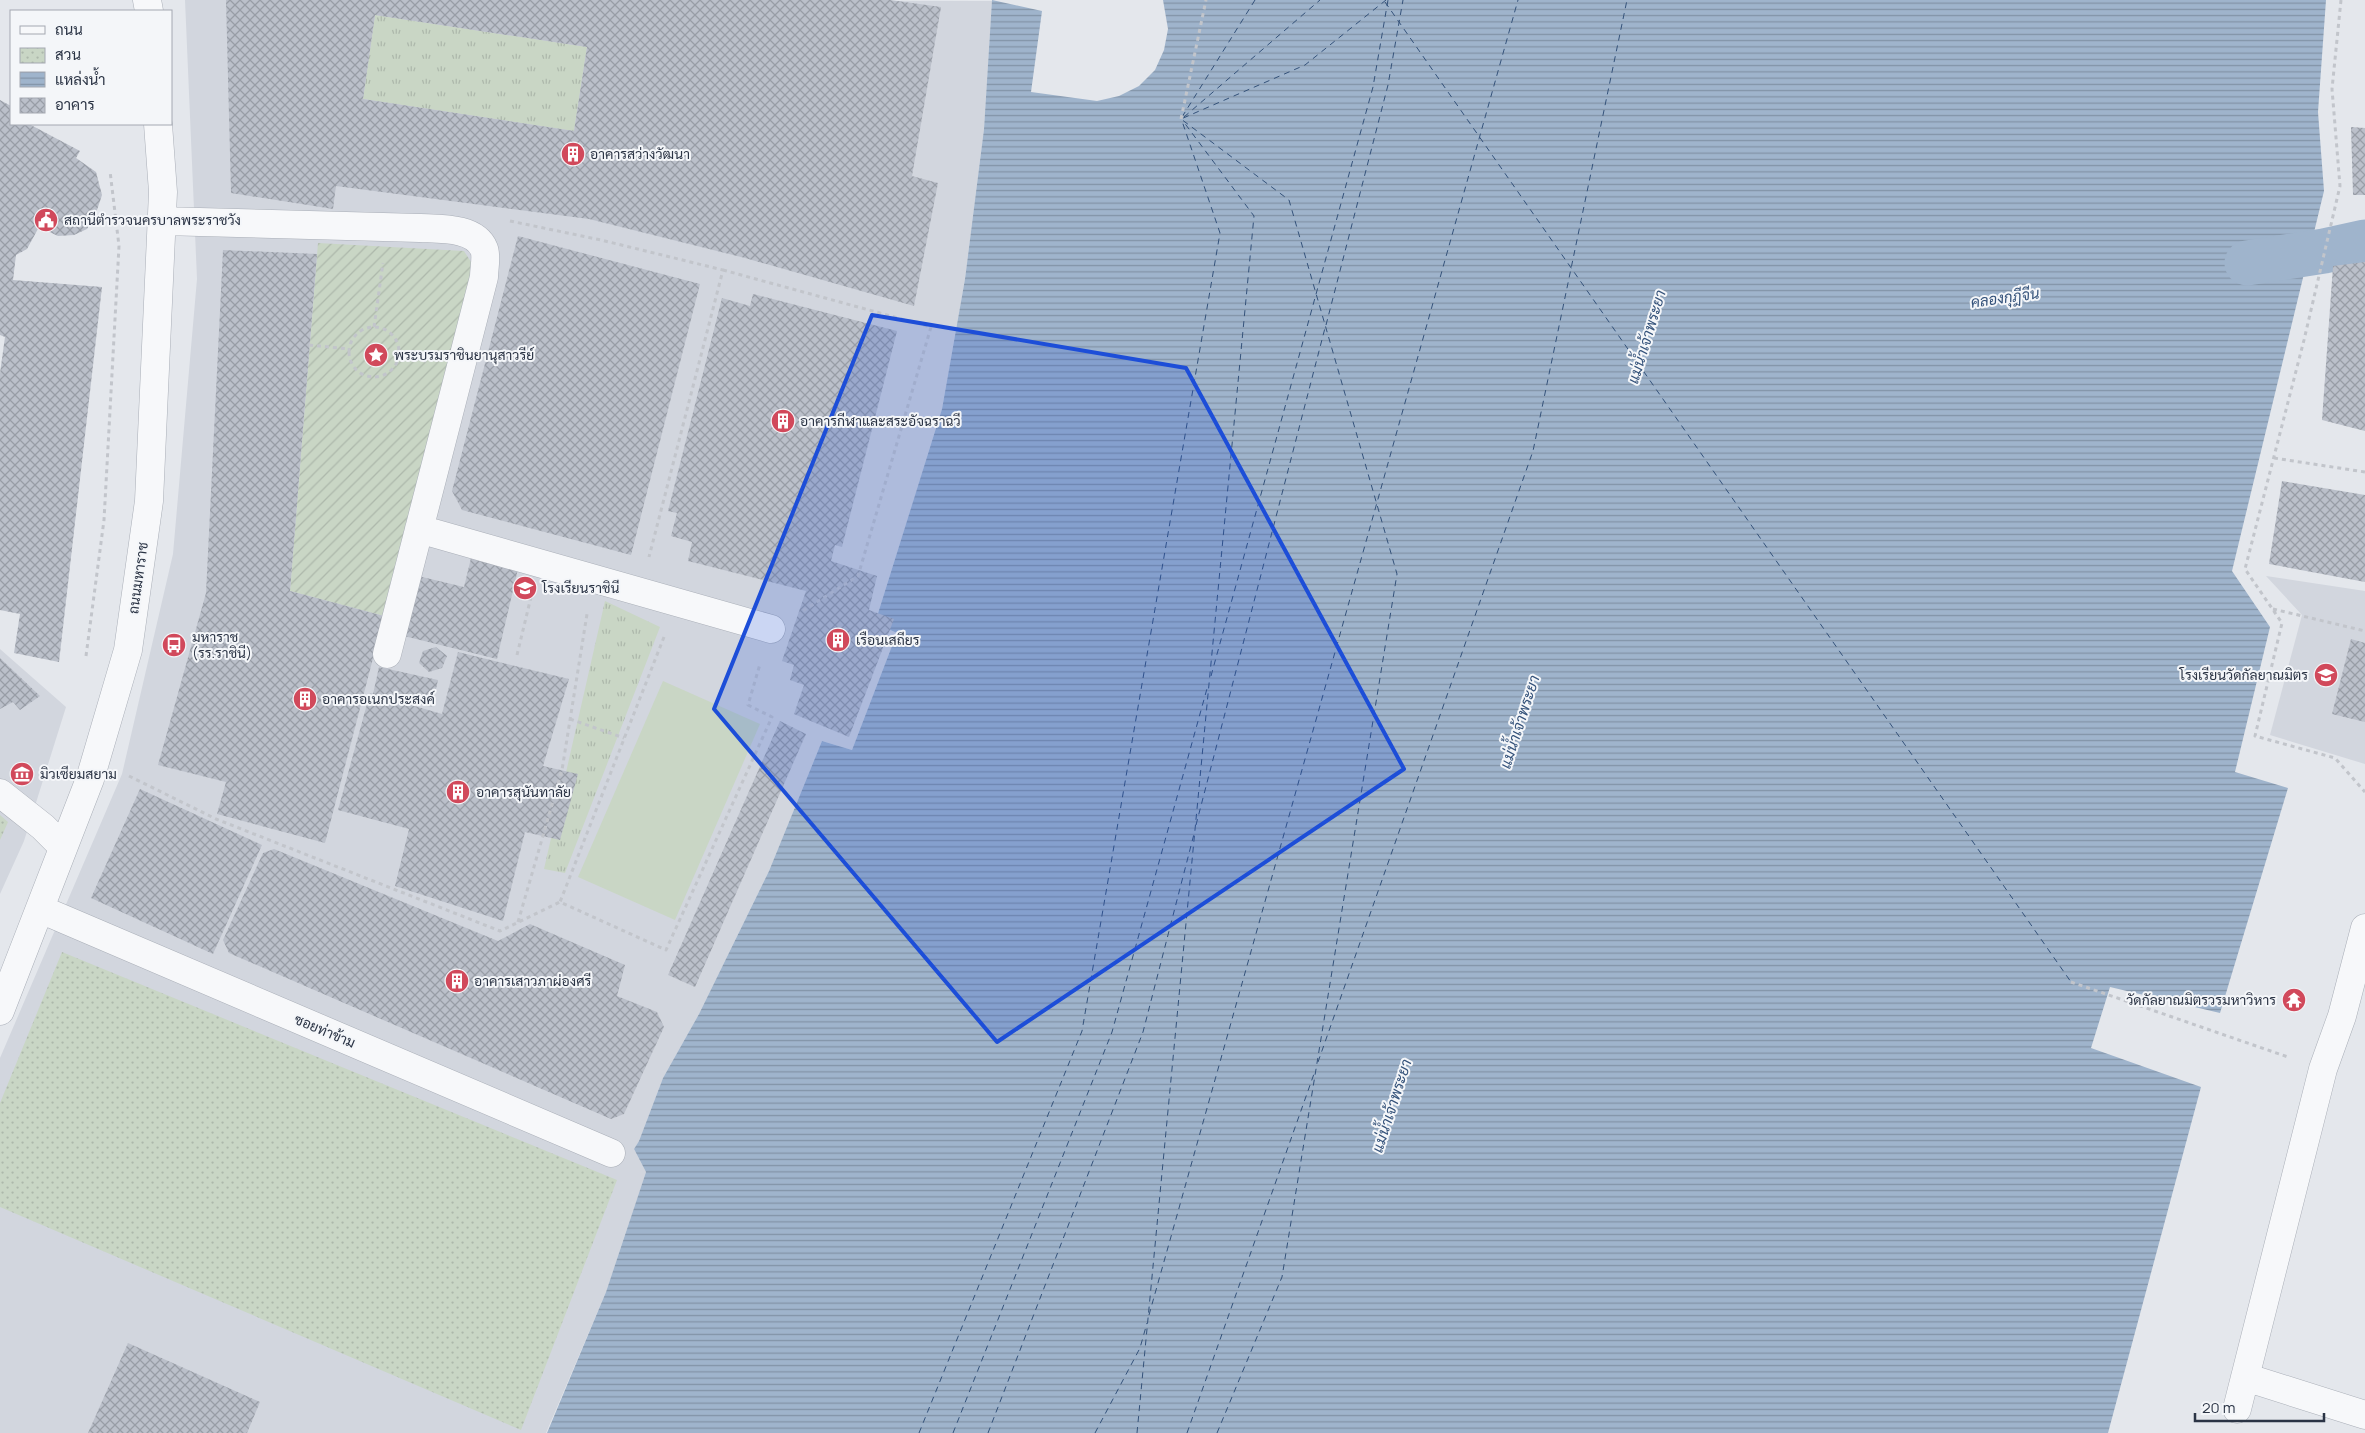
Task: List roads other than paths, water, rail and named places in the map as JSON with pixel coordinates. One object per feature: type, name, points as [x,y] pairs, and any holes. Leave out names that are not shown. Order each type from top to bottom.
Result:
[{"type":"street","name":"ถนนมหาราช","points":[[0,1011],[90,779],[128,650],[149,501],[163,192],[158,125]]},
{"type":"street","points":[[162,221],[454,230],[476,237],[485,250],[484,277],[387,654]]},
{"type":"street","points":[[419,529],[771,629]]},
{"type":"street","points":[[0,793],[43,827],[63,847]]},
{"type":"street","name":"ซอยท่าข้าม","points":[[40,909],[611,1153]]},
{"type":"street","points":[[2237,1409],[2323,1069],[2342,1016],[2365,928]]},
{"type":"street","points":[[2245,1377],[2365,1416]]},
{"type":"water","name":"แม่น้ำเจ้าพระยา","points":[[992,0],[2326,0],[2318,112],[2324,191],[2232,571],[2270,627],[2235,772],[2288,788],[2220,1013],[2110,987],[2091,1048],[2201,1087],[2108,1433],[547,1433],[606,1292],[646,1172],[634,1149],[639,1141],[663,1078],[699,1014],[769,871],[822,741],[852,750],[897,633],[875,623],[942,409],[965,279],[984,129]]},
{"type":"waterway","name":"คลองกุฎีจีน","points":[[2247,263],[2324,251],[2365,242]]},
{"type":"place","name":"อาคารสว่างวัฒนา","points":[[573,154]]},
{"type":"place","name":"สถานีตำรวจนครบาลพระราชวัง","points":[[46,220]]},
{"type":"place","name":"พระบรมราชินยานุสาวรีย์","points":[[376,355]]},
{"type":"place","name":"อาคารกีฬาและสระอัจฉราฉวี","points":[[783,421]]},
{"type":"place","name":"โรงเรียนราชินี","points":[[525,588]]},
{"type":"place","name":"เรือนเสถียร","points":[[838,640]]},
{"type":"place","name":"มหาราช (รร.ราชินี)","points":[[174,645]]},
{"type":"place","name":"โรงเรียนวัดกัลยาณมิตร","points":[[2326,675]]},
{"type":"place","name":"อาคารอเนกประสงค์","points":[[305,699]]},
{"type":"place","name":"มิวเซียมสยาม","points":[[22,774]]},
{"type":"place","name":"อาคารสุนันทาลัย","points":[[458,792]]},
{"type":"place","name":"อาคารเสาวภาผ่องศรี","points":[[457,981]]},
{"type":"place","name":"วัดกัลยาณมิตรวรมหาวิหาร","points":[[2294,1000]]}]
